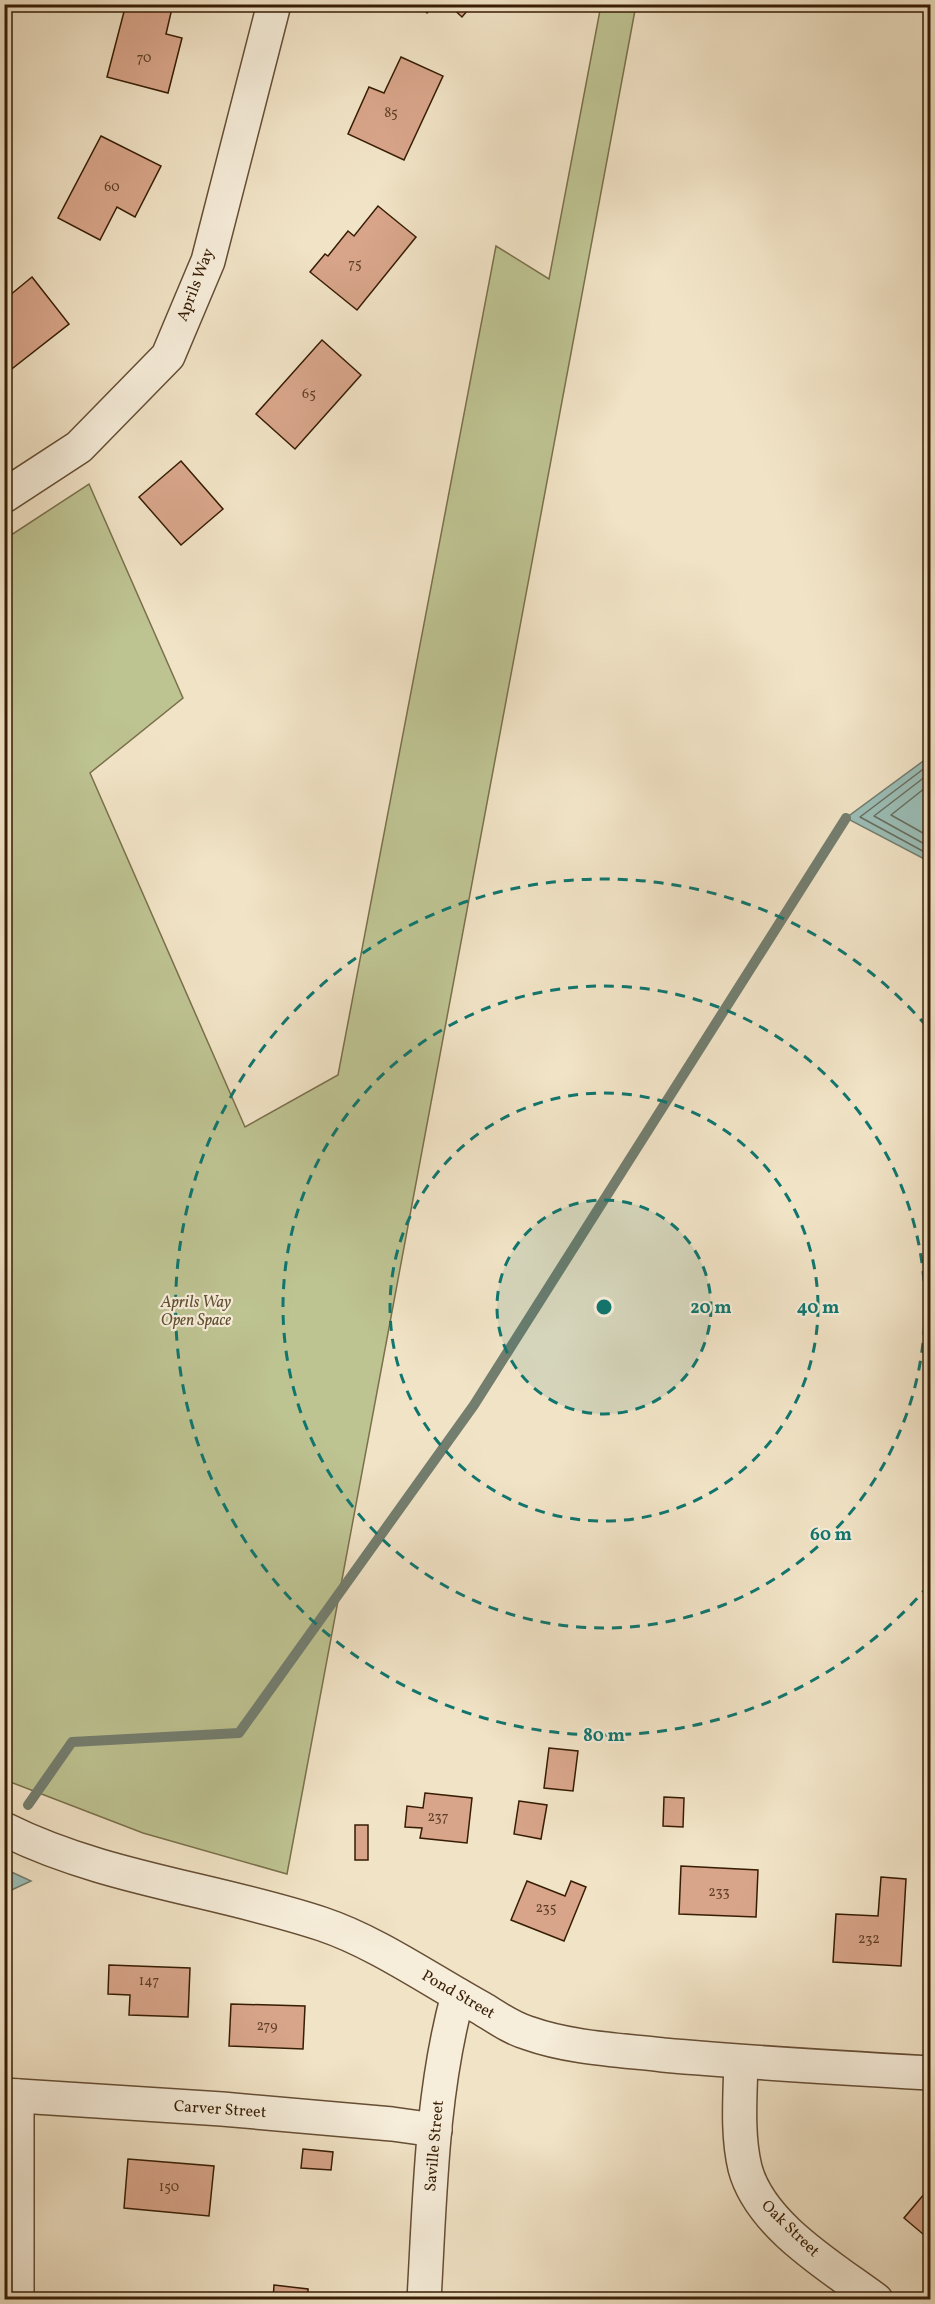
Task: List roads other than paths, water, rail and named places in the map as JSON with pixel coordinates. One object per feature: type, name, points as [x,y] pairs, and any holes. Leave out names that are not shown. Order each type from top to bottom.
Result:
[{"type":"street","name":"Aprils Way","points":[[4,496],[79,447],[168,356],[207,261],[274,4]]},
{"type":"street","name":"Pond Street","points":[[4,1829],[61,1854],[107,1869],[287,1913],[325,1925],[399,1960],[515,2028],[537,2036],[586,2046],[741,2062],[930,2073]]},
{"type":"street","name":"Saville Street","points":[[424,2300],[435,2130],[443,2062],[458,1995]]},
{"type":"street","name":"Oak Street","points":[[741,2062],[742,2151],[750,2183],[770,2213],[804,2247],[876,2300]]},
{"type":"street","name":"Carver Street","points":[[11,2095],[233,2110],[435,2130]]},
{"type":"street","points":[[11,2095],[17,2300]]},
{"type":"water","points":[[930,756],[930,862],[846,818]]},
{"type":"water","points":[[5,1869],[31,1881],[5,1893]]},
{"type":"waterway","points":[[28,1805],[72,1742],[239,1733],[474,1405],[846,818]]},
{"type":"park label","name":"Aprils Way Open Space","points":[[196,1312]]}]
